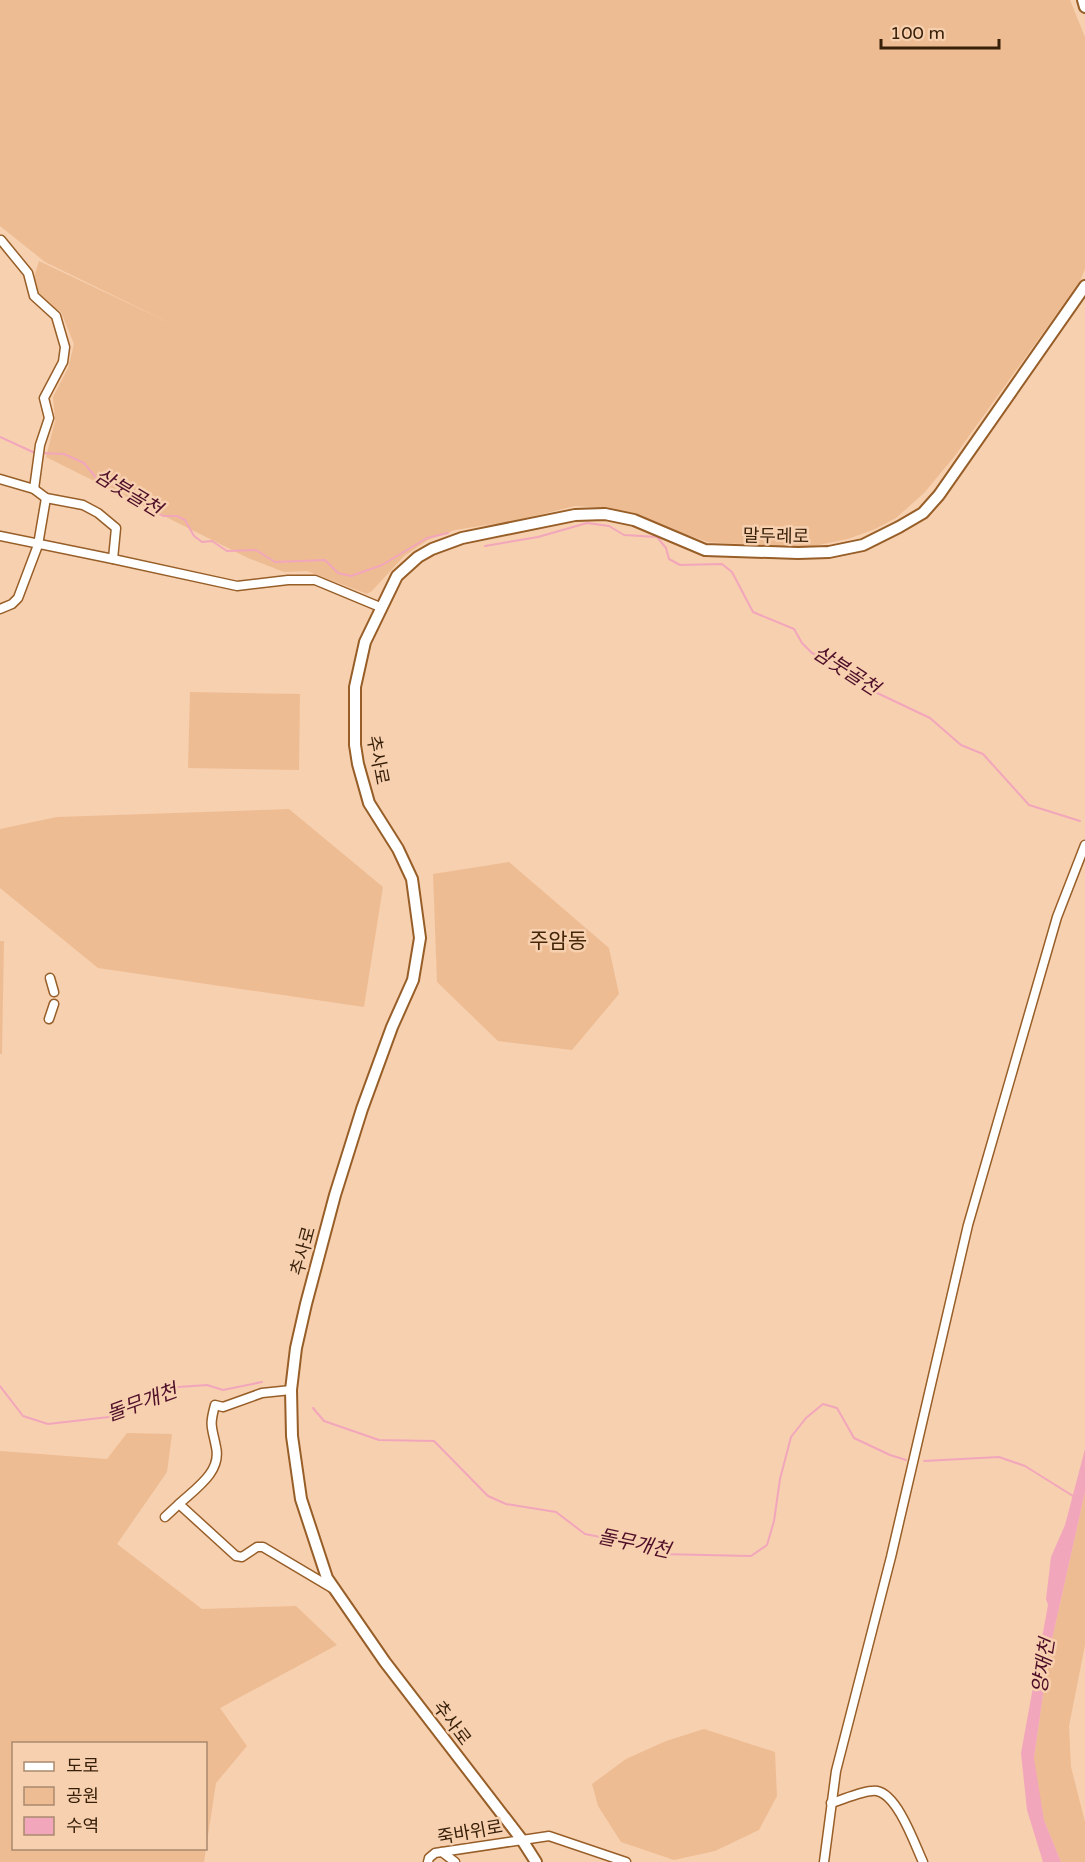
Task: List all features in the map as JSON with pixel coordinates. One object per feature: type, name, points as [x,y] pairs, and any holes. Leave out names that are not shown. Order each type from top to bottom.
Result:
[{"type":"street","points":[[1083,0],[1085,7]]},
{"type":"street","points":[[1,240],[28,273],[34,296],[56,316],[65,347],[63,362],[44,398],[49,418],[40,445],[34,489]]},
{"type":"street","name":"말두레로","points":[[380,608],[397,576],[418,557],[432,549],[462,538],[575,515],[604,514],[634,520],[705,550],[829,552],[863,544],[923,513],[939,495],[1085,286]]},
{"type":"street","points":[[0,479],[34,489],[46,498],[83,505],[98,513],[116,528],[112,559]]},
{"type":"street","points":[[0,609],[12,604],[18,598],[39,545],[46,498]]},
{"type":"street","points":[[0,537],[237,586],[288,579],[315,580],[380,608]]},
{"type":"street","name":"추사로","points":[[380,608],[365,642],[358,668],[355,687],[355,745],[369,803],[398,849],[412,879],[420,938],[413,980],[392,1027],[362,1108],[335,1194],[303,1315],[291,1390],[292,1436],[301,1499],[327,1578],[403,1686],[522,1840],[536,1862]]},
{"type":"street","points":[[824,1862],[836,1771],[891,1557],[968,1225],[1055,925],[1085,845]]},
{"type":"street","points":[[50,978],[54,992]]},
{"type":"street","points":[[49,1019],[54,1004]]},
{"type":"street","points":[[165,1517],[208,1477],[213,1468],[217,1458],[217,1447],[210,1424],[215,1405],[223,1407],[262,1393],[291,1390]]},
{"type":"street","points":[[179,1504],[236,1556],[242,1557],[257,1546],[263,1547],[334,1590]]},
{"type":"street","points":[[831,1803],[868,1792],[878,1791],[886,1795],[898,1808],[923,1862]]},
{"type":"street","name":"죽바위로","points":[[428,1862],[435,1853],[549,1836],[626,1862]]},
{"type":"street","points":[[442,1852],[455,1862]]},
{"type":"green space","points":[[0,0],[1070,0],[1085,37],[1085,269],[1080,281],[954,457],[924,493],[896,518],[875,529],[848,539],[804,548],[708,542],[607,508],[575,506],[518,520],[455,530],[428,540],[404,556],[367,594],[307,571],[284,572],[248,558],[46,457],[55,421],[53,397],[68,368],[74,344],[61,312],[41,299],[34,277],[39,261],[174,325],[45,262],[0,226]]},
{"type":"green space","points":[[190,692],[300,694],[299,770],[188,768]]},
{"type":"green space","points":[[289,809],[383,887],[364,1007],[98,968],[0,888],[0,829],[57,817]]},
{"type":"green space","points":[[509,862],[609,948],[619,994],[572,1050],[498,1041],[437,982],[433,874]]},
{"type":"green space","points":[[0,941],[4,941],[2,1054],[0,1054]]},
{"type":"green space","points":[[127,1433],[172,1434],[167,1472],[117,1544],[202,1609],[296,1606],[337,1645],[220,1708],[247,1746],[216,1783],[207,1842],[207,1742],[12,1742],[12,1850],[206,1850],[204,1862],[0,1862],[0,1451],[107,1459]]},
{"type":"green space","points":[[1085,1492],[1085,1645],[1069,1726],[1071,1767],[1085,1822],[1085,1862],[1061,1862],[1044,1820],[1033,1765],[1049,1653]]},
{"type":"green space","points":[[704,1729],[775,1752],[777,1796],[759,1830],[715,1851],[674,1860],[621,1842],[598,1806],[592,1784],[626,1759],[666,1741]]},
{"type":"water","name":"양재천","points":[[1085,1449],[1085,1492],[1049,1653],[1034,1758],[1044,1820],[1061,1862],[1043,1862],[1027,1810],[1021,1753],[1048,1605],[1046,1599],[1051,1557],[1065,1525]]},
{"type":"waterway","name":"삼붓골천","points":[[0,437],[35,453]]},
{"type":"waterway","name":"삼붓골천","points":[[41,453],[64,454],[84,463],[97,479],[134,492],[149,508],[163,516],[177,516],[185,520],[194,536],[202,542],[212,541],[227,551],[256,550],[275,562],[325,560],[338,573],[351,576],[382,565],[427,538],[448,533]]},
{"type":"waterway","name":"삼붓골천","points":[[485,546],[538,537],[587,523],[609,526],[624,535],[657,537],[666,548],[669,559],[680,565],[722,564],[732,572],[753,612],[794,629],[802,643],[812,653],[854,674],[873,691],[930,718],[961,745],[983,754],[1029,805],[1080,821]]},
{"type":"waterway","name":"돌무개천","points":[[0,1386],[23,1416],[48,1424],[109,1417],[144,1404],[178,1387],[207,1385],[223,1390],[262,1382]]},
{"type":"waterway","name":"돌무개천","points":[[313,1408],[324,1421],[379,1440],[434,1441],[488,1496],[506,1504],[556,1512],[585,1534],[651,1547],[659,1554],[751,1556],[767,1545],[791,1437],[806,1418],[823,1404],[837,1408],[854,1438],[906,1460]]},
{"type":"waterway","name":"돌무개천","points":[[924,1461],[999,1457],[1025,1466],[1073,1496]]},
{"type":"district","name":"주암동","points":[[558,941]]}]
